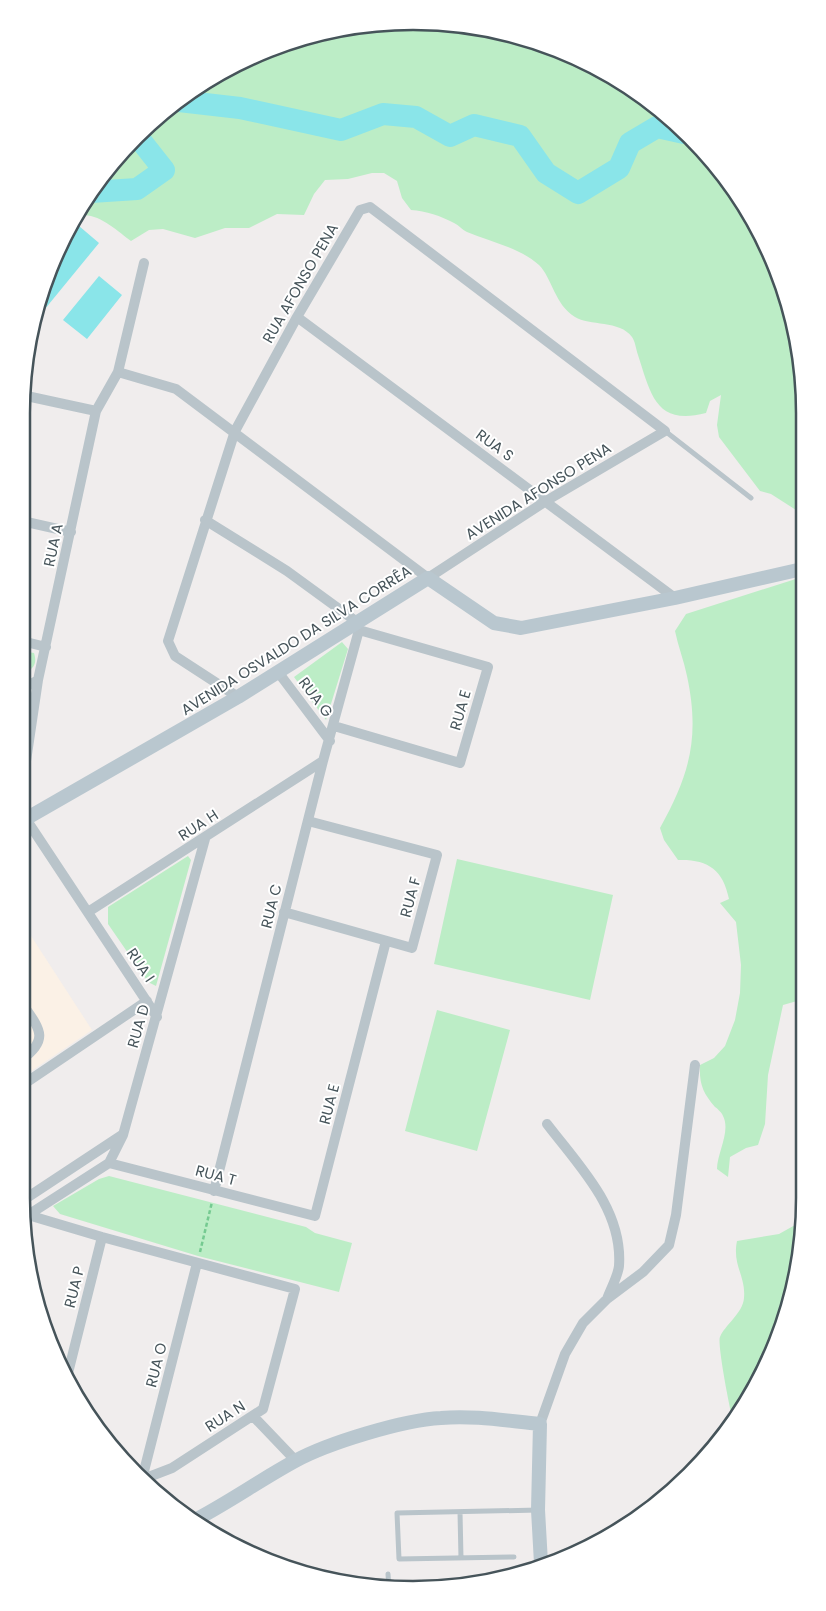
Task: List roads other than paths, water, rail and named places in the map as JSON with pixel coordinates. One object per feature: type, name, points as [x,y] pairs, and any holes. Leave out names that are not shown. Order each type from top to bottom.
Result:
[{"type":"street","name":"RUA AFONSO PENA","points":[[238,697],[175,656],[168,641],[205,520],[235,431],[297,317],[360,210],[370,207],[665,431]]},
{"type":"street","name":"RUA A","points":[[30,734],[38,680],[96,411],[118,372],[144,263]]},
{"type":"street","name":"RUA S","points":[[297,317],[675,598]]},
{"type":"street","points":[[118,372],[176,389],[235,431],[428,578]]},
{"type":"street","points":[[31,397],[96,411]]},
{"type":"street","name":"AVENIDA AFONSO PENA","points":[[428,578],[546,501],[665,431]]},
{"type":"street","points":[[205,520],[287,571],[358,626]]},
{"type":"street","points":[[30,523],[71,532]]},
{"type":"street","name":"AVENIDA OSVALDO DA SILVA CORRÊA","points":[[30,817],[358,626],[428,578],[494,624],[521,628],[675,598],[796,570]]},
{"type":"street","name":"RUA C","points":[[214,1191],[358,626]]},
{"type":"street","name":"RUA E","points":[[334,726],[460,763],[488,667],[358,626]]},
{"type":"street","points":[[30,643],[46,647]]},
{"type":"street","name":"RUA G","points":[[278,672],[330,741]]},
{"type":"street","points":[[30,684],[38,680]]},
{"type":"street","name":"RUA H","points":[[88,912],[323,761]]},
{"type":"street","name":"RUA F","points":[[284,912],[412,948],[437,855],[308,821]]},
{"type":"street","name":"RUA I","points":[[30,829],[147,1000],[30,1080]]},
{"type":"street","name":"RUA D","points":[[109,1163],[123,1135],[157,1017],[204,839]]},
{"type":"street","name":"RUA E","points":[[315,1216],[386,941]]},
{"type":"street","points":[[147,1000],[157,1017]]},
{"type":"street","points":[[30,1014],[35,1021],[40,1040],[36,1050],[30,1054]]},
{"type":"street","points":[[541,1559],[538,1510],[540,1424],[565,1354],[583,1323],[607,1300],[643,1272],[669,1245],[676,1215],[695,1065]]},
{"type":"street","points":[[547,1124],[604,1200],[618,1236],[619,1268],[607,1300]]},
{"type":"street","points":[[30,1195],[123,1135]]},
{"type":"street","points":[[31,1213],[109,1163]]},
{"type":"street","name":"RUA T","points":[[109,1163],[315,1216]]},
{"type":"street","points":[[31,1217],[197,1263]]},
{"type":"street","name":"RUA P","points":[[69,1368],[102,1237]]},
{"type":"street","name":"RUA N","points":[[150,1476],[172,1468],[263,1409],[295,1289],[197,1263]]},
{"type":"street","name":"RUA O","points":[[144,1471],[197,1263]]},
{"type":"street","points":[[253,1416],[296,1461]]},
{"type":"street","points":[[201,1517],[231,1501],[296,1461],[338,1444],[407,1423],[441,1418],[540,1424]]},
{"type":"lane","points":[[665,431],[751,498]]},
{"type":"lane","points":[[514,1557],[400,1559],[398,1513],[538,1510]]},
{"type":"lane","points":[[460,1512],[462,1558]]},
{"type":"lane","points":[[388,1574],[388,1580]]},
{"type":"water","points":[[79,226],[99,243],[44,310],[59,266]]},
{"type":"water","points":[[99,276],[122,295],[87,339],[63,320]]},
{"type":"waterway","points":[[190,102],[240,108],[341,130],[383,114],[416,117],[450,136],[474,125],[520,136],[546,173],[578,193],[619,168],[630,143],[657,127],[672,130]]},
{"type":"waterway","points":[[101,191],[137,189],[164,170],[142,142]]}]
